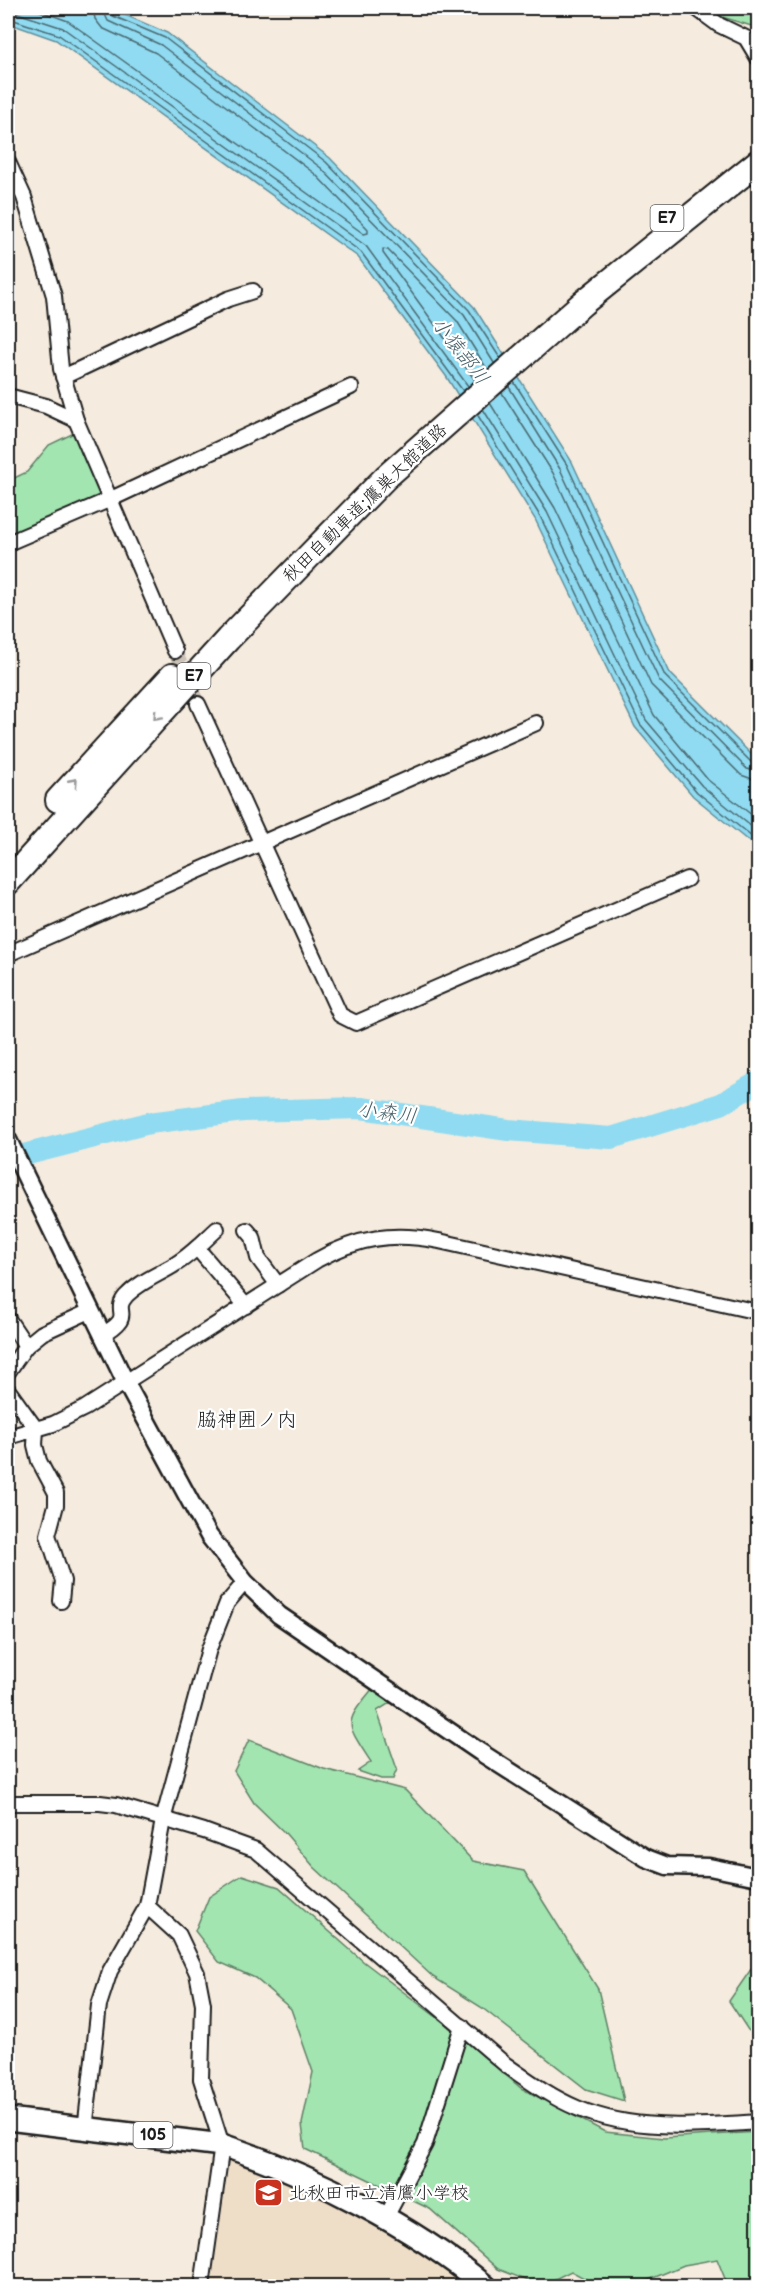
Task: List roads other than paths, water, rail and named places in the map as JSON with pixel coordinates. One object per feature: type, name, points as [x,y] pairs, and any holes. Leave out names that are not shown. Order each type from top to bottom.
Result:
[{"type":"highway","name":"秋田自動車道;鷹巣大館道路","points":[[8,857],[174,674],[289,556],[580,298],[759,145]]},
{"type":"highway","name":"秋田自動車道;鷹巣大館道路","points":[[580,298],[759,162]]},
{"type":"highway","name":"秋田自動車道;鷹巣大館道路","points":[[8,882],[228,639],[383,473]]},
{"type":"highway","name":"105","points":[[8,2119],[85,2130],[116,2130],[222,2145],[287,2169],[385,2219],[485,2286]]},
{"type":"street","points":[[696,8],[719,25],[746,38],[759,58]]},
{"type":"street","points":[[8,162],[24,197],[54,296],[63,377],[76,420],[175,651]]},
{"type":"street","points":[[63,377],[228,299],[253,291]]},
{"type":"street","points":[[8,543],[351,387]]},
{"type":"street","points":[[8,396],[46,406],[76,420]]},
{"type":"street","points":[[198,704],[340,1015],[356,1023],[687,879]]},
{"type":"street","points":[[8,954],[262,845],[536,723]]},
{"type":"street","points":[[8,1140],[126,1383],[209,1536],[245,1581],[279,1615],[480,1752],[646,1858],[668,1866],[709,1867],[759,1877]]},
{"type":"street","points":[[102,1335],[120,1325],[123,1316],[121,1307],[125,1297],[141,1284],[176,1264],[217,1229]]},
{"type":"street","points":[[247,1230],[252,1237],[258,1258],[278,1285]]},
{"type":"street","points":[[8,1437],[53,1424],[126,1383],[343,1246],[380,1237],[413,1236],[759,1312]]},
{"type":"street","points":[[196,1248],[246,1306]]},
{"type":"street","points":[[8,1372],[26,1346],[42,1333],[90,1311]]},
{"type":"street","points":[[8,1319],[26,1346]]},
{"type":"street","points":[[8,1393],[36,1429],[35,1445],[39,1461],[56,1493],[56,1505],[48,1534],[63,1581],[61,1601]]},
{"type":"street","points":[[85,2130],[99,2005],[110,1971],[147,1906],[163,1820],[216,1629],[227,1603],[245,1581]]},
{"type":"street","points":[[8,1803],[100,1803],[204,1831],[256,1850],[506,2065],[543,2091],[578,2109],[640,2124],[690,2127],[759,2122]]},
{"type":"street","points":[[147,1906],[179,1935],[197,1973],[203,2004],[201,2079],[222,2145],[202,2286]]},
{"type":"street","points":[[385,2219],[425,2144],[462,2026]]},
{"type":"water","name":"小猿部川","points":[[8,8],[109,8],[167,33],[330,158],[474,307],[572,462],[670,673],[758,761],[758,849],[693,796],[635,727],[535,519],[446,376],[358,257],[56,40],[8,23]]},
{"type":"waterway","name":"小森川","points":[[8,1159],[149,1123],[243,1111],[361,1108],[508,1130],[611,1138],[721,1104],[758,1082]]},
{"type":"tunnel","points":[[175,651],[198,704]]},
{"type":"place","name":"北秋田市立清鷹小学校","points":[[268,2193]]},
{"type":"district","name":"脇神囲ノ内","points":[[247,1420]]}]
